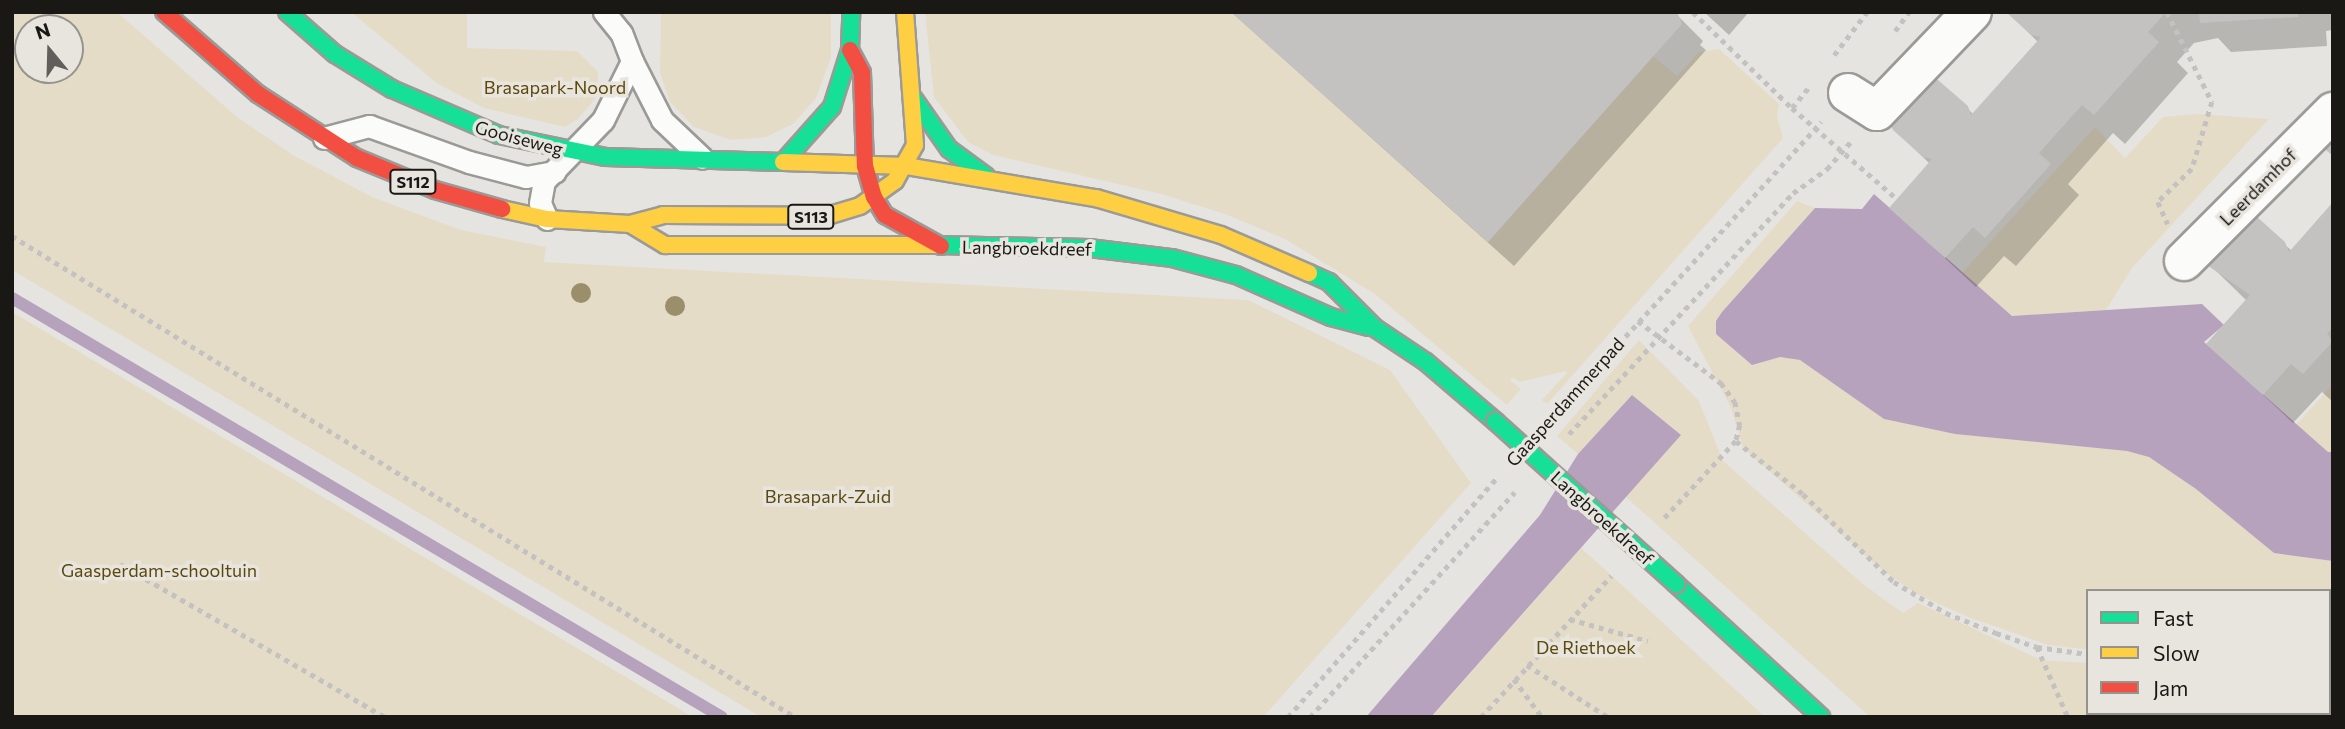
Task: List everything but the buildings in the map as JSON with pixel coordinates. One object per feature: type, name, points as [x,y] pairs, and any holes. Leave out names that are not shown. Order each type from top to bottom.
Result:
[{"type":"main road","name":"S112","points":[[164,12],[258,93],[321,139],[435,190],[547,219],[630,224],[665,245],[943,247]]},
{"type":"main road","name":"Gooiseweg","points":[[287,12],[335,54],[417,102],[475,127],[575,152],[707,161],[783,162]]},
{"type":"main road","name":"Langbroekdreef","points":[[851,12],[850,50],[862,73],[865,166],[874,197],[885,215],[943,247],[1089,247],[1172,258],[1236,275],[1331,317],[1375,328]]},
{"type":"main road","name":"Langbroekdreef","points":[[905,12],[914,99],[949,149],[986,176],[1169,218],[1278,257],[1329,282],[1375,328],[1426,362],[1495,421],[1821,717]]},
{"type":"main road","points":[[783,162],[832,107],[850,50]]},
{"type":"main road","points":[[906,166],[915,145],[914,99]]},
{"type":"main road","name":"S112","points":[[783,162],[906,166],[986,176]]},
{"type":"main road","name":"S113","points":[[630,224],[663,215],[827,216],[874,197],[906,166]]},
{"type":"street","points":[[1863,102],[1972,12]]},
{"type":"street","name":"Leerdamhof","points":[[2184,261],[2333,112]]},
{"type":"lane","points":[[604,12],[621,33],[662,120],[707,161]]},
{"type":"lane","points":[[547,219],[541,191],[603,120],[632,61]]},
{"type":"lane","points":[[321,139],[369,126],[514,174],[538,177],[555,172]]},
{"type":"path","points":[[1693,12],[1897,199]]},
{"type":"path","points":[[2168,12],[2212,102],[2192,169],[2158,202],[2184,261]]},
{"type":"path","points":[[1563,440],[1793,193],[1827,169],[1843,151],[1863,102]]},
{"type":"path","name":"Gaasperdammerpad","points":[[1546,424],[1817,127],[1863,102]]},
{"type":"path","points":[[12,236],[795,717]]},
{"type":"path","points":[[1638,321],[1721,383],[1737,413],[1736,441],[1802,494],[1894,582],[1946,613],[2037,647],[2086,654]]},
{"type":"path","name":"Gaasperdammerpad","points":[[1288,717],[1500,475]]},
{"type":"path","points":[[1310,717],[1525,481]]},
{"type":"path","points":[[120,564],[385,717]]},
{"type":"path","points":[[1570,620],[1648,641]]},
{"type":"path","points":[[2037,647],[2068,717]]},
{"type":"path","points":[[1527,665],[1608,717]]},
{"type":"path","points":[[1481,717],[1514,680],[1542,717]]},
{"type":"green space","name":"Brasapark-Zuid","points":[[12,12],[117,12],[237,117],[293,155],[372,197],[461,230],[546,247],[544,262],[1248,300],[1390,370],[1471,483],[1263,717],[761,717],[12,270]]},
{"type":"green space","name":"Brasapark-Noord","points":[[351,12],[467,12],[467,48],[577,51],[598,72],[598,95],[578,119],[565,127],[484,108],[438,84]]},
{"type":"green space","points":[[831,12],[831,58],[816,98],[793,124],[766,137],[731,140],[694,127],[670,102],[660,73],[661,14]]},
{"type":"green space","points":[[925,12],[1231,12],[1488,242],[1653,56],[1677,76],[1699,52],[1719,49],[1779,104],[1777,117],[1783,138],[1547,404],[1542,400],[1566,371],[1520,382],[1512,377],[1510,380],[1521,389],[1507,405],[1375,294],[1285,239],[1225,214],[1161,194],[993,155],[968,142],[934,97]]},
{"type":"green space","points":[[2197,114],[2269,119],[2132,268],[2106,310],[2012,316],[1962,273],[2095,127],[2125,158],[2163,117]]},
{"type":"green space","points":[[1797,201],[1815,208],[1722,312],[1780,357],[1800,360],[1884,419],[1955,434],[2127,451],[2149,457],[2196,489],[2274,553],[2333,561],[2333,606],[2331,589],[2086,589],[2084,649],[2048,645],[1968,617],[1915,593],[1877,566],[1743,448],[1731,408],[1688,326]]},
{"type":"green space","name":"Gaasperdam-schooltuin","points":[[12,312],[693,717],[12,717]]},
{"type":"green space","points":[[1639,340],[1699,401],[1723,461],[1863,584],[1903,613],[1918,603],[2041,660],[2086,663],[2086,715],[2331,715],[2333,620],[2333,717],[1870,717],[1626,497],[1680,435],[1632,395],[1578,454],[1557,436]]},
{"type":"green space","points":[[2333,384],[2333,452],[2328,453],[2297,424]]},
{"type":"green space","name":"De Riethoek","points":[[1581,548],[1611,575],[1765,717],[1432,717]]},
{"type":"shaded area","points":[[1874,194],[2012,316],[2202,304],[2224,325],[2204,342],[2328,452],[2333,452],[2333,561],[2274,553],[2196,489],[2149,457],[2127,451],[1955,434],[1884,419],[1800,360],[1780,357],[1752,365],[1716,334],[1716,321],[1722,312],[1815,208],[1862,209]]},
{"type":"shaded area","points":[[1632,395],[1681,435],[1431,717],[1366,717],[1540,515],[1578,454]]},
{"type":"waterway","points":[[12,298],[722,717]]},
{"type":"traffic: fast","points":[[287,12],[335,54],[392,89],[499,135],[605,157],[783,162],[832,107],[850,50],[851,12]]},
{"type":"traffic: fast","points":[[914,99],[949,149],[986,176]]},
{"type":"traffic: fast","points":[[935,245],[1089,248],[1172,258],[1236,275],[1331,317],[1369,327]]},
{"type":"traffic: fast","points":[[1309,273],[1329,282],[1375,328],[1426,362],[1495,421]]},
{"type":"traffic: fast","points":[[1495,421],[1676,584]]},
{"type":"traffic: fast","points":[[1676,584],[1821,717]]},
{"type":"traffic: slow","points":[[502,209],[547,219],[630,224],[663,215],[827,216],[860,206],[895,181],[915,145],[905,12]]},
{"type":"traffic: slow","points":[[783,162],[906,166],[1096,198],[1221,235],[1309,273]]},
{"type":"traffic: slow","points":[[630,224],[665,245],[935,245]]},
{"type":"traffic: jam","points":[[164,12],[258,94],[357,158],[435,190],[502,209]]},
{"type":"traffic: jam","points":[[850,50],[862,73],[865,166],[874,197],[885,215],[941,246]]}]
